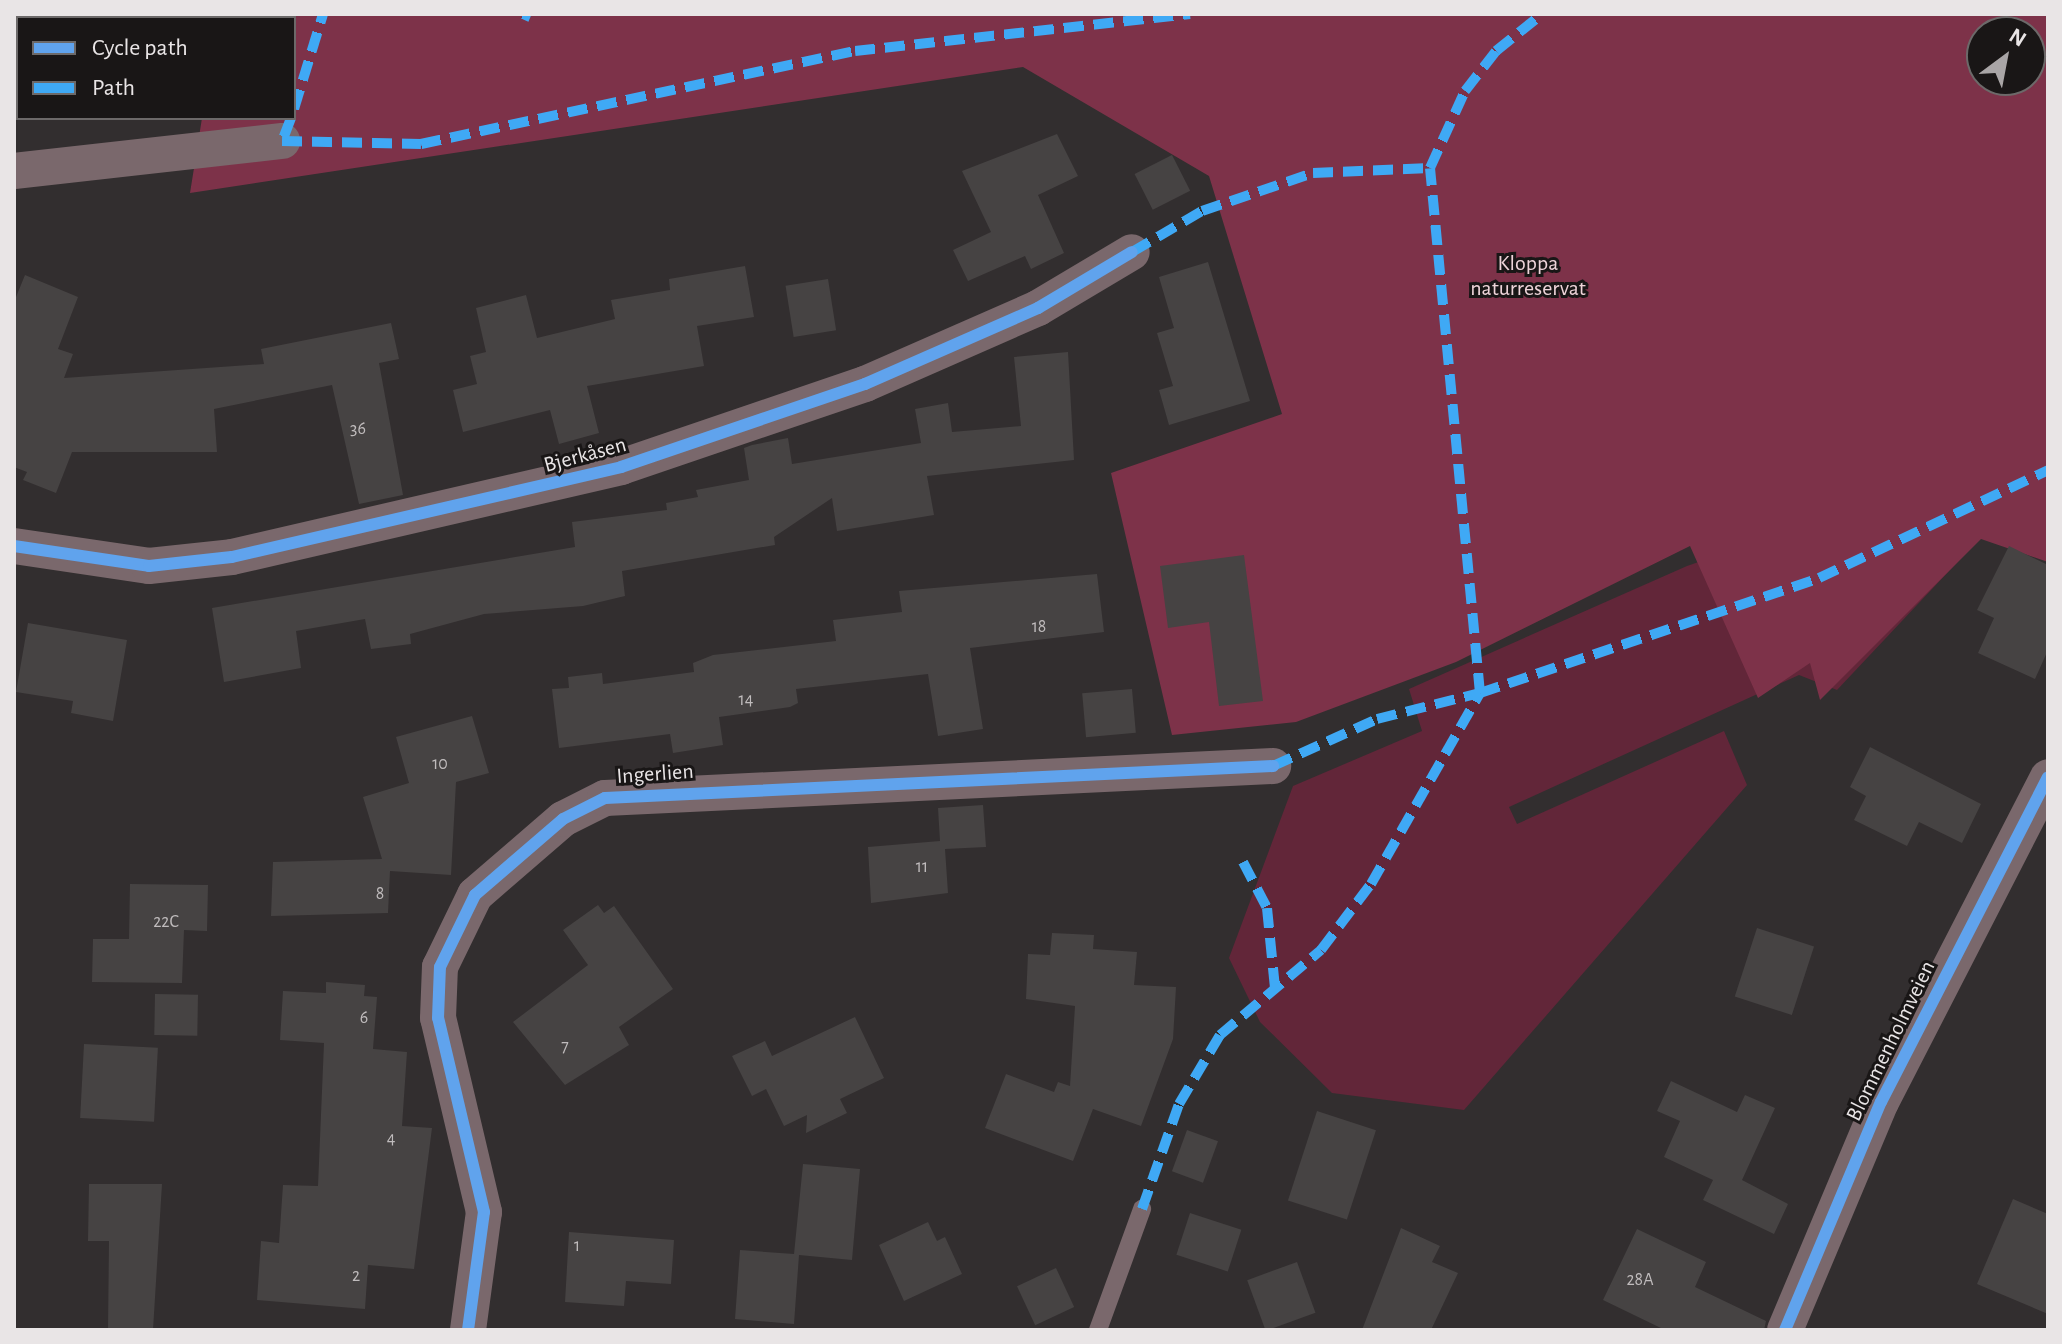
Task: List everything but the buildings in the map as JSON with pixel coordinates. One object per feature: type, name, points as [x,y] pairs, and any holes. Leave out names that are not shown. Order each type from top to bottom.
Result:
[{"type":"street","points":[[14,171],[282,141]]},
{"type":"street","name":"Bjerkåsen","points":[[14,546],[149,566],[232,557],[621,467],[865,384],[1038,308],[1132,252]]},
{"type":"street","name":"Ingerlien","points":[[468,1330],[484,1212],[438,1018],[440,967],[475,895],[563,819],[605,798],[717,789],[1273,766]]},
{"type":"street","name":"Blommenholmveien","points":[[1785,1330],[1881,1102],[2048,777]]},
{"type":"lane","points":[[1098,1330],[1142,1209]]},
{"type":"shaded area","points":[[2004,457],[1997,520],[1837,690],[1799,675],[1509,807],[1517,824],[1724,731],[1747,785],[1464,1110],[1332,1093],[1260,1022],[1229,958],[1293,786],[1422,731],[1409,689],[1687,566]]},
{"type":"green space","name":"Kloppa naturreservat","points":[[220,14],[2048,14],[2048,562],[1981,539],[1820,700],[1810,663],[1758,698],[1690,546],[1456,662],[1296,722],[1172,735],[1111,473],[1282,414],[1209,176],[1023,67],[190,193],[202,120],[296,120],[296,16]]},
{"type":"marked path","points":[[296,102],[323,14]]},
{"type":"marked path","points":[[523,14],[530,17]]},
{"type":"marked path","points":[[290,120],[282,141],[421,144],[855,51],[1190,14]]},
{"type":"marked path","points":[[1142,1209],[1179,1104],[1220,1035],[1321,950],[1371,884],[1480,693],[1430,168],[1465,91],[1496,51],[1542,14]]},
{"type":"marked path","points":[[1132,252],[1202,211],[1313,173],[1430,168]]},
{"type":"marked path","points":[[1273,766],[1377,719],[1480,693],[1819,578],[2048,470]]},
{"type":"marked path","points":[[1243,862],[1267,908],[1275,988]]},
{"type":"cycle path","points":[[14,546],[149,566],[232,557],[621,467],[865,384],[1038,308],[1132,252]]},
{"type":"cycle path","points":[[468,1330],[484,1212],[438,1018],[440,967],[475,895],[563,819],[605,798],[1273,766]]},
{"type":"cycle path","points":[[1785,1330],[1881,1102],[2048,777]]}]
